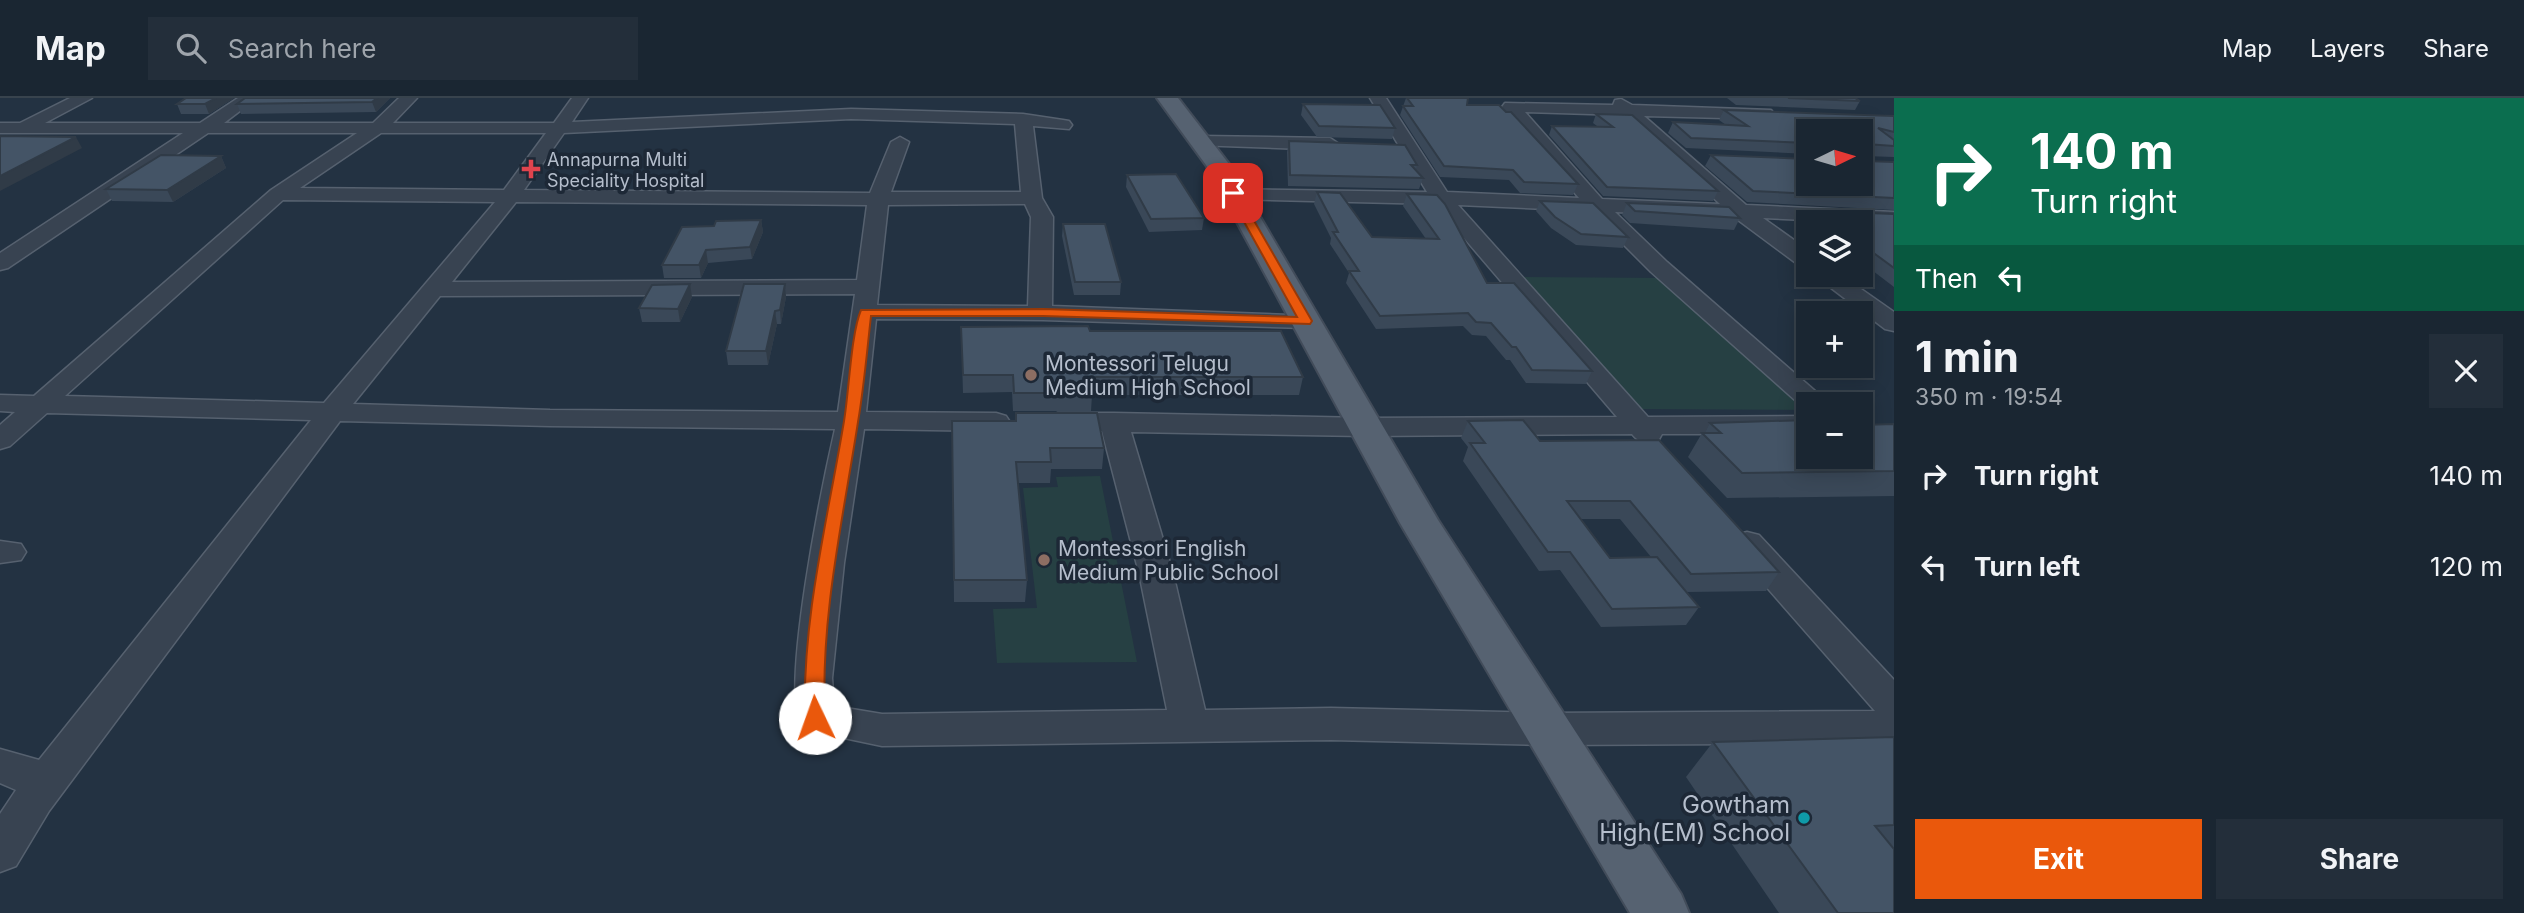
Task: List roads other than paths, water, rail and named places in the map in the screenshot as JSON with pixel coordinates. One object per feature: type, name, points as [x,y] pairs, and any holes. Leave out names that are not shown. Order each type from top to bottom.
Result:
[{"type":"main road","points":[[1167,98],[1200,141],[1233,193],[1419,523],[1661,913]]},
{"type":"street","points":[[0,137],[84,98]]},
{"type":"street","points":[[6,254],[249,98]]},
{"type":"street","points":[[0,440],[278,194],[379,127],[408,98]]},
{"type":"street","points":[[0,852],[34,798],[332,412],[509,198],[562,128],[580,98]]},
{"type":"street","points":[[1378,98],[1395,148],[1664,452]]},
{"type":"street","points":[[1787,115],[1621,103],[1511,107],[1597,206],[1658,267],[1801,392]]},
{"type":"street","points":[[1621,103],[1742,212],[1796,252]]},
{"type":"street","points":[[0,128],[562,128],[850,106],[1023,119],[1063,125]]},
{"type":"street","points":[[1023,119],[1032,198],[1042,217],[1039,304],[1043,313]]},
{"type":"street","points":[[1200,141],[1354,146]]},
{"type":"street","points":[[900,142],[878,199],[851,422],[827,563],[813,678],[815,718],[883,730],[1331,724],[1548,729],[1894,727]]},
{"type":"street","points":[[1681,157],[1706,158]]},
{"type":"street","points":[[1233,193],[1441,198],[1894,218]]},
{"type":"street","points":[[278,194],[509,198],[1032,198]]},
{"type":"street","points":[[1842,287],[1862,301]]},
{"type":"street","points":[[436,289],[866,300],[1043,313],[1306,321]]},
{"type":"street","points":[[1873,302],[1894,302]]},
{"type":"street","points":[[1873,309],[1894,324]]},
{"type":"street","points":[[0,403],[851,422],[1114,422],[1365,427],[1796,425]]},
{"type":"street","points":[[1114,422],[1137,498],[1177,657],[1189,726]]},
{"type":"street","points":[[1726,520],[1894,705]]},
{"type":"street","points":[[0,766],[23,771],[38,784],[34,798]]},
{"type":"place","name":"Annapurna Multi Speciality Hospital","points":[[531,169]]},
{"type":"place","name":"Montessori Telugu Medium High School","points":[[1031,375]]},
{"type":"place","name":"Montessori English Medium Public School","points":[[1044,560]]},
{"type":"place","name":"Gowtham High(EM) School","points":[[1804,818]]}]
